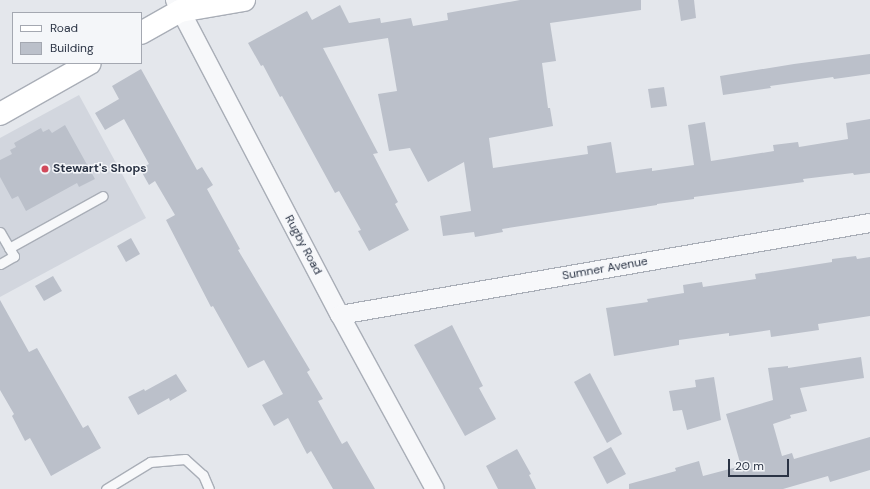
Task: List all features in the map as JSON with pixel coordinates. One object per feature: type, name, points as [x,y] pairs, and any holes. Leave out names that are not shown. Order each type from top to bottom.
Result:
[{"type":"street","points":[[142,32],[177,6],[244,0]]},
{"type":"street","name":"Rugby Road","points":[[177,6],[340,315],[435,489]]},
{"type":"street","points":[[0,114],[88,64]]},
{"type":"street","name":"Sumner Avenue","points":[[340,315],[870,223]]},
{"type":"lane","points":[[9,248],[103,196]]},
{"type":"lane","points":[[0,232],[14,256],[0,264]]},
{"type":"lane","points":[[106,489],[150,462],[185,459],[203,475],[209,489]]},
{"type":"shaded area","points":[[79,95],[146,218],[0,297],[0,138]]},
{"type":"building","points":[[520,0],[641,0],[641,10],[550,23],[556,61],[542,63],[548,108],[550,108],[553,126],[489,138],[493,168],[588,154],[587,146],[611,142],[616,173],[652,168],[652,171],[694,165],[688,125],[705,122],[711,161],[774,151],[773,145],[798,142],[799,147],[848,139],[846,123],[870,119],[870,173],[854,175],[853,173],[803,179],[804,182],[694,197],[694,199],[502,229],[503,232],[475,237],[474,232],[443,236],[440,216],[471,211],[464,162],[428,182],[410,148],[389,151],[378,94],[397,91],[388,38],[323,48],[378,153],[373,154],[398,202],[395,204],[409,230],[369,251],[358,231],[361,230],[339,191],[335,193],[282,96],[280,97],[263,65],[261,66],[248,43],[307,11],[312,20],[340,5],[349,23],[380,18],[381,23],[411,18],[413,26],[448,20],[447,13]]},
{"type":"building","points":[[678,0],[694,0],[696,18],[681,21]]},
{"type":"building","points":[[870,54],[870,74],[834,79],[833,77],[770,86],[771,88],[723,95],[720,76]]},
{"type":"building","points":[[141,69],[197,170],[202,167],[213,185],[207,189],[240,249],[238,250],[310,370],[307,372],[323,399],[318,401],[342,444],[347,441],[375,489],[333,489],[311,451],[307,454],[288,418],[274,426],[262,405],[283,394],[264,360],[248,368],[213,306],[211,307],[166,220],[175,215],[155,181],[149,185],[140,169],[149,164],[124,119],[105,130],[95,113],[119,99],[112,86]]},
{"type":"building","points":[[664,87],[667,106],[651,108],[648,89]]},
{"type":"building","name":"Stewart's Shops","points":[[65,125],[95,179],[79,187],[77,183],[26,211],[18,196],[12,199],[0,177],[0,160],[12,154],[10,150],[16,147],[14,143],[41,128],[43,132],[49,129],[52,133]]},
{"type":"building","points":[[131,238],[140,254],[126,262],[117,246]]},
{"type":"building","points":[[856,256],[857,259],[870,257],[870,316],[818,324],[819,330],[771,337],[770,330],[729,336],[729,333],[679,340],[679,345],[614,356],[606,308],[648,302],[647,299],[684,293],[683,285],[702,282],[703,287],[756,279],[755,274],[832,262],[832,259]]},
{"type":"building","points":[[53,276],[62,291],[44,301],[35,286]]},
{"type":"building","points":[[0,300],[29,352],[37,348],[83,428],[88,425],[101,448],[51,476],[30,438],[25,441],[12,416],[14,414],[0,390]]},
{"type":"building","points":[[452,325],[483,386],[479,388],[496,419],[465,436],[414,345]]},
{"type":"building","points":[[861,357],[864,378],[800,388],[807,411],[790,415],[791,418],[773,424],[782,456],[792,453],[794,459],[870,437],[870,470],[830,482],[828,476],[783,489],[629,489],[629,484],[676,471],[675,468],[699,461],[703,476],[741,466],[726,414],[773,400],[768,368],[788,366],[788,368]]},
{"type":"building","points":[[590,373],[622,434],[607,443],[574,382]]},
{"type":"building","points":[[176,374],[187,391],[170,401],[169,398],[138,415],[128,397],[144,389],[145,391]]},
{"type":"building","points":[[714,377],[721,420],[687,430],[682,410],[673,411],[669,391],[696,387],[695,380]]},
{"type":"building","points":[[611,447],[626,474],[607,484],[593,457]]},
{"type":"building","points":[[517,449],[531,474],[529,475],[536,489],[498,489],[486,466]]},
{"type":"place","name":"Stewart's Shops","points":[[45,169]]}]
